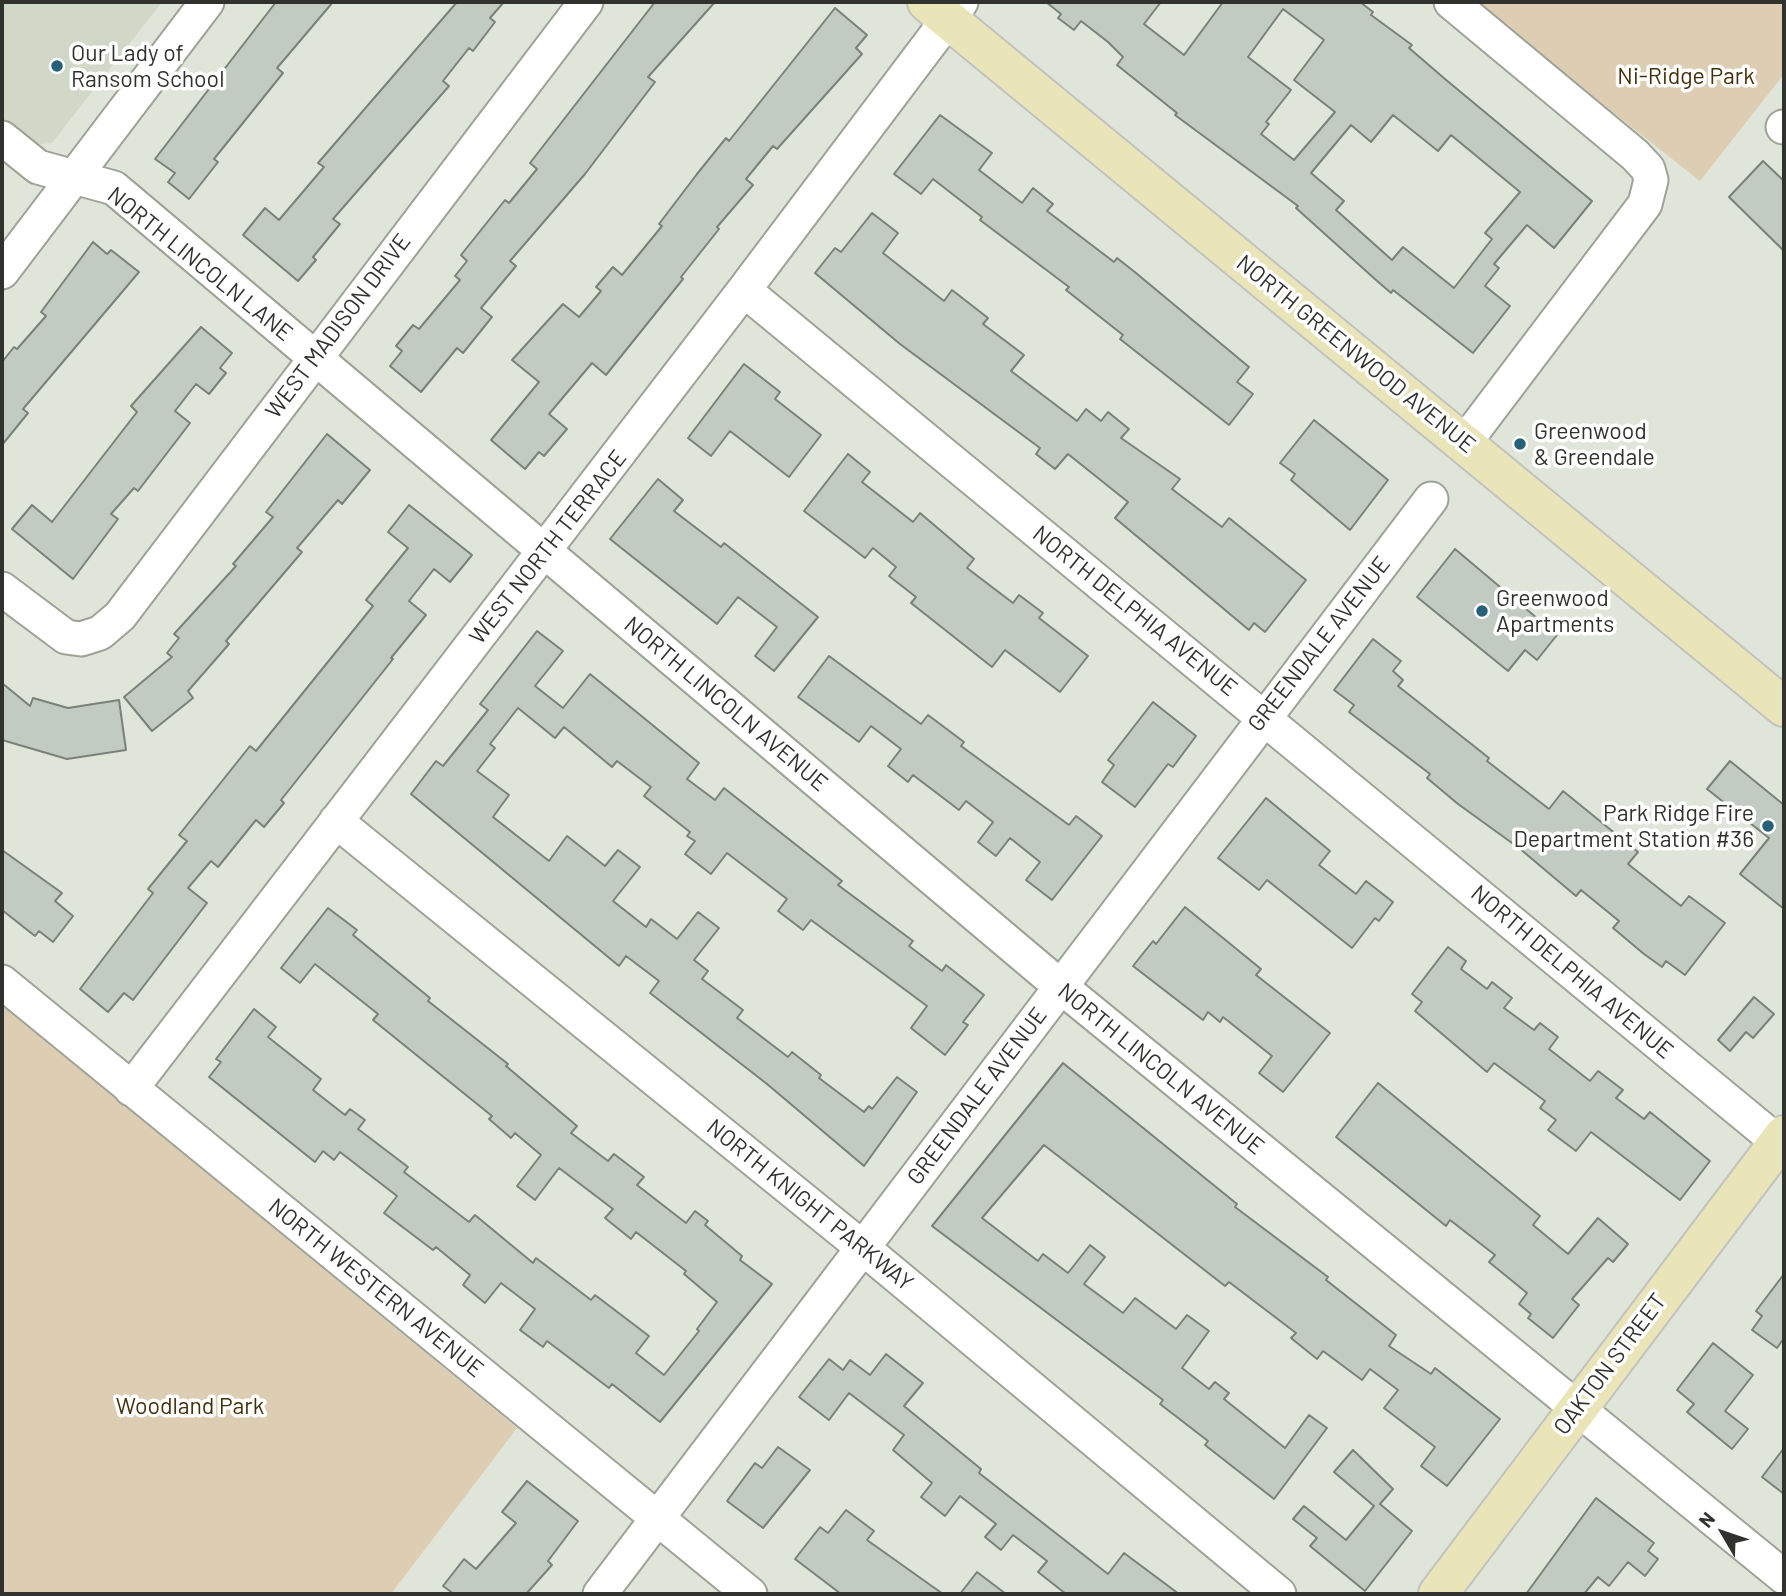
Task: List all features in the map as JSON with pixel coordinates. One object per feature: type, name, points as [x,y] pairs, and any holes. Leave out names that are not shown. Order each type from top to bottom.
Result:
[{"type":"main road","name":"NORTH GREENWOOD AVENUE","points":[[945,8],[1784,707]]},
{"type":"main road","name":"OAKTON STREET","points":[[1438,1594],[1575,1410],[1782,1141]]},
{"type":"street","points":[[2,272],[206,2]]},
{"type":"street","name":"WEST MADISON DRIVE","points":[[2,589],[49,628],[65,637],[81,639],[100,633],[120,615],[586,2]]},
{"type":"street","points":[[1451,2],[1635,156],[1648,169],[1651,180],[1645,204],[1465,442]]},
{"type":"street","name":"WEST NORTH TERRACE","points":[[131,1089],[744,290],[945,8]]},
{"type":"street","name":"NORTH LINCOLN LANE","points":[[2,138],[38,167],[114,188],[544,551]]},
{"type":"street","name":"NORTH DELPHIA AVENUE","points":[[744,290],[1782,1141]]},
{"type":"street","name":"GREENDALE AVENUE","points":[[600,1594],[1263,716],[1431,499]]},
{"type":"street","name":"NORTH LINCOLN AVENUE","points":[[544,551],[1060,986],[1575,1410],[1784,1577]]},
{"type":"street","name":"NORTH KNIGHT PARKWAY","points":[[336,821],[863,1248],[1279,1594]]},
{"type":"street","name":"NORTH WESTERN AVENUE","points":[[2,982],[750,1594]]},
{"type":"shaded area","name":"Our Lady of Ransom School","points":[[2,2],[162,2],[52,143],[20,146],[2,131]]},
{"type":"green space","name":"Ni-Ridge Park","points":[[1473,2],[1784,2],[1784,74],[1700,181]]},
{"type":"green space","name":"Woodland Park","points":[[2,1005],[517,1428],[391,1594],[2,1594]]},
{"type":"building","points":[[276,2],[333,2],[277,68],[283,73],[214,159],[218,162],[189,199],[168,182],[175,173],[155,159]]},
{"type":"building","points":[[457,2],[504,2],[490,18],[495,22],[473,51],[469,48],[443,81],[449,86],[333,219],[340,224],[313,257],[316,260],[298,281],[243,235],[265,208],[279,220],[324,167],[318,163]]},
{"type":"building","points":[[655,2],[715,2],[648,77],[655,82],[585,174],[510,261],[516,266],[481,308],[492,317],[463,353],[457,348],[421,392],[390,366],[402,351],[396,346],[413,325],[419,329],[460,280],[455,276],[467,261],[461,255],[505,200],[509,203],[537,169],[530,163]]},
{"type":"building","points":[[1046,2],[1161,2],[1144,24],[1184,55],[1223,2],[1360,2],[1373,12],[1371,15],[1412,45],[1409,48],[1445,79],[1592,201],[1554,248],[1527,225],[1494,264],[1499,268],[1485,286],[1510,306],[1473,353],[1393,290],[1391,293],[1296,208],[1298,206],[1175,115],[1177,113],[1117,65],[1123,57],[1108,42],[1081,21],[1074,30],[1058,18],[1061,14]],"holes":[[[1283,9],[1324,40],[1294,80],[1335,112],[1294,160],[1261,134],[1269,124],[1266,122],[1291,90],[1248,57]],[[1393,115],[1438,151],[1451,135],[1520,192],[1485,233],[1492,239],[1454,288],[1403,247],[1392,260],[1336,210],[1344,201],[1311,173],[1351,125],[1371,142]]]},
{"type":"building","points":[[835,8],[867,35],[856,48],[862,54],[777,149],[773,146],[746,179],[753,185],[717,227],[719,229],[681,277],[683,279],[606,375],[592,363],[549,414],[567,429],[544,456],[539,452],[525,469],[491,440],[539,382],[512,360],[563,304],[579,317],[601,291],[596,287],[613,267],[622,275],[662,226],[659,224],[697,174],[726,138],[729,141]]},
{"type":"building","points":[[940,115],[992,153],[979,170],[1022,203],[1033,188],[1053,204],[1047,211],[1114,262],[1117,258],[1249,367],[1237,382],[1253,394],[1229,425],[1120,339],[1123,335],[1066,290],[1069,287],[980,220],[982,217],[933,179],[921,194],[894,174]]},
{"type":"building","points":[[1763,161],[1784,181],[1784,251],[1729,197]]},
{"type":"building","points":[[872,213],[898,233],[883,253],[944,301],[952,290],[988,318],[983,324],[1024,355],[1011,371],[1077,421],[1086,409],[1101,421],[1108,412],[1129,429],[1121,438],[1180,479],[1172,489],[1222,527],[1229,518],[1306,580],[1265,632],[1254,623],[1249,630],[1115,518],[1128,502],[1068,454],[1055,469],[1036,454],[1040,448],[900,344],[815,273],[835,248],[841,252]]},
{"type":"building","points":[[93,242],[107,254],[111,250],[139,272],[23,409],[28,413],[2,445],[2,362],[46,316],[41,312]]},
{"type":"building","points":[[201,327],[232,353],[220,368],[226,373],[209,394],[196,384],[175,411],[190,423],[138,491],[134,488],[111,514],[118,519],[73,579],[12,529],[32,505],[52,522],[137,412],[131,406]]},
{"type":"building","points":[[744,364],[780,392],[775,399],[821,435],[789,477],[730,431],[711,456],[688,438]]},
{"type":"building","points":[[1314,420],[1388,480],[1350,530],[1291,480],[1295,474],[1280,463]]},
{"type":"building","points":[[327,434],[370,470],[342,504],[338,500],[297,548],[302,552],[226,641],[229,644],[188,691],[193,698],[152,731],[124,697],[172,657],[167,653],[179,638],[174,634],[236,566],[233,564],[273,517],[266,512]]},
{"type":"building","points":[[848,454],[870,472],[862,482],[913,522],[920,513],[974,559],[967,568],[1013,603],[1019,595],[1043,613],[1039,618],[1088,656],[1060,692],[1005,650],[992,667],[911,603],[916,597],[889,576],[896,567],[873,548],[865,558],[804,511]]},
{"type":"building","points":[[658,479],[683,500],[674,511],[721,547],[724,543],[818,617],[774,671],[755,656],[777,627],[738,597],[717,624],[610,539]]},
{"type":"building","points":[[409,505],[472,555],[450,582],[434,569],[409,601],[426,615],[281,800],[284,803],[264,827],[256,820],[218,867],[211,861],[188,888],[207,903],[133,1000],[124,993],[108,1012],[80,989],[153,893],[148,889],[187,841],[179,835],[250,746],[256,751],[373,606],[366,600],[408,548],[388,532]]},
{"type":"building","name":"Greenwood Apartments","points":[[1455,549],[1557,635],[1537,660],[1525,650],[1508,671],[1417,597]]},
{"type":"building","points":[[537,631],[563,651],[535,686],[563,708],[590,674],[699,763],[687,779],[715,800],[724,788],[842,881],[838,885],[913,941],[909,946],[942,971],[946,965],[984,995],[963,1022],[968,1025],[945,1055],[911,1028],[927,1006],[811,920],[803,930],[778,911],[787,899],[727,853],[711,874],[685,854],[695,841],[687,836],[690,832],[644,796],[651,787],[617,761],[612,767],[564,727],[555,738],[518,708],[490,744],[495,748],[477,771],[509,795],[493,817],[549,861],[567,836],[605,866],[618,850],[640,867],[613,901],[646,927],[651,919],[677,939],[698,912],[719,928],[694,960],[708,971],[702,979],[743,1010],[737,1018],[788,1057],[792,1052],[821,1075],[819,1078],[864,1112],[869,1106],[872,1109],[897,1077],[917,1092],[864,1166],[767,1084],[650,993],[659,981],[626,956],[619,966],[411,794],[436,761],[443,766],[488,710],[480,704]]},
{"type":"building","points":[[1373,639],[1401,661],[1393,671],[1403,680],[1398,686],[1489,758],[1487,761],[1549,809],[1563,791],[1638,852],[1628,864],[1681,906],[1689,896],[1725,923],[1685,975],[1666,961],[1662,967],[1644,954],[1613,928],[1619,921],[1581,890],[1576,896],[1519,848],[1458,804],[1427,778],[1430,774],[1349,712],[1354,705],[1334,690]]},
{"type":"building","points":[[829,656],[921,724],[928,715],[964,742],[961,746],[1069,825],[1076,816],[1102,836],[1052,900],[1026,880],[1040,862],[1010,838],[996,856],[978,842],[993,822],[966,801],[959,810],[913,775],[908,782],[888,766],[901,749],[871,726],[859,742],[798,697]]},
{"type":"building","points":[[2,683],[30,706],[33,698],[68,708],[119,700],[126,750],[67,759],[2,740]]},
{"type":"building","points":[[1153,702],[1196,736],[1173,767],[1168,764],[1135,807],[1102,782],[1114,765],[1108,760]]},
{"type":"building","name":"Park Ridge Fire Department Station #36","points":[[1730,761],[1784,805],[1784,909],[1740,874],[1769,838],[1707,789]]},
{"type":"building","points":[[1266,798],[1330,851],[1319,865],[1356,894],[1366,881],[1393,902],[1379,921],[1375,918],[1352,948],[1267,880],[1259,890],[1218,858]]},
{"type":"building","points":[[2,850],[62,893],[55,901],[73,916],[53,942],[39,931],[35,936],[2,910]]},
{"type":"building","points":[[1185,907],[1261,969],[1256,975],[1330,1033],[1283,1092],[1259,1073],[1272,1056],[1223,1017],[1220,1022],[1208,1012],[1203,1020],[1133,966],[1153,941],[1156,944]]},
{"type":"building","points":[[328,908],[357,930],[353,935],[430,998],[428,1001],[508,1064],[506,1066],[577,1126],[571,1133],[608,1161],[614,1154],[644,1177],[637,1185],[686,1223],[695,1211],[708,1221],[705,1225],[742,1256],[740,1260],[772,1284],[660,1422],[612,1384],[609,1388],[547,1341],[543,1347],[520,1330],[535,1309],[501,1283],[485,1303],[463,1285],[470,1275],[436,1247],[433,1250],[384,1213],[397,1196],[340,1152],[334,1160],[323,1151],[315,1162],[209,1077],[221,1062],[216,1059],[254,1009],[276,1027],[268,1037],[321,1079],[313,1090],[345,1115],[350,1109],[365,1120],[358,1129],[408,1167],[404,1172],[469,1222],[475,1215],[533,1263],[536,1258],[591,1300],[595,1295],[649,1336],[636,1353],[664,1375],[699,1331],[697,1329],[717,1302],[684,1274],[686,1271],[636,1232],[631,1239],[605,1218],[613,1209],[559,1168],[535,1200],[517,1186],[541,1155],[515,1133],[511,1138],[489,1119],[492,1116],[373,1020],[378,1014],[315,964],[300,983],[281,968]]},
{"type":"building","points":[[1448,947],[1466,961],[1461,969],[1487,989],[1492,982],[1512,998],[1504,1008],[1534,1030],[1540,1023],[1558,1037],[1549,1049],[1590,1081],[1598,1071],[1623,1090],[1616,1098],[1644,1119],[1650,1112],[1710,1161],[1680,1200],[1591,1132],[1576,1151],[1548,1130],[1556,1120],[1540,1108],[1545,1101],[1494,1063],[1487,1072],[1415,1011],[1422,1002],[1412,994]]},
{"type":"building","points":[[1754,997],[1774,1014],[1753,1038],[1746,1032],[1730,1051],[1718,1040]]},
{"type":"building","points":[[1063,1063],[1237,1204],[1235,1207],[1328,1277],[1326,1280],[1396,1335],[1389,1346],[1431,1374],[1435,1368],[1500,1419],[1447,1486],[1421,1466],[1435,1447],[1384,1408],[1398,1390],[1370,1369],[1362,1380],[1323,1351],[1317,1359],[1291,1338],[1296,1333],[1229,1282],[1225,1286],[1044,1145],[982,1218],[1038,1261],[1043,1254],[1068,1273],[1090,1245],[1105,1257],[1084,1284],[1123,1313],[1135,1298],[1176,1329],[1187,1315],[1209,1331],[1182,1368],[1209,1389],[1215,1382],[1229,1393],[1224,1399],[1285,1448],[1309,1415],[1327,1428],[1274,1499],[1205,1445],[1208,1441],[1160,1404],[1163,1400],[932,1226]]},
{"type":"building","points":[[1378,1083],[1540,1216],[1533,1225],[1568,1254],[1598,1218],[1628,1244],[1613,1262],[1608,1258],[1572,1299],[1579,1305],[1553,1338],[1528,1318],[1531,1314],[1519,1304],[1527,1293],[1489,1262],[1495,1255],[1450,1220],[1446,1226],[1336,1137]]},
{"type":"building","points":[[1784,1274],[1784,1338],[1777,1348],[1752,1330],[1762,1316],[1756,1311]]},
{"type":"building","points":[[1713,1343],[1753,1375],[1725,1411],[1748,1429],[1732,1449],[1687,1412],[1694,1404],[1677,1390]]},
{"type":"building","points":[[886,1354],[923,1383],[904,1406],[981,1469],[979,1473],[1108,1574],[1124,1553],[1179,1594],[1066,1594],[1038,1572],[1047,1561],[1013,1535],[1001,1550],[985,1537],[996,1524],[960,1496],[945,1516],[921,1497],[932,1483],[893,1450],[904,1435],[849,1393],[829,1420],[799,1397],[829,1359],[843,1370],[850,1360],[870,1375]]},
{"type":"building","points":[[778,1447],[810,1470],[763,1528],[727,1501],[755,1463],[762,1468]]},
{"type":"building","points":[[1784,1448],[1784,1494],[1762,1477]]},
{"type":"building","points":[[1353,1450],[1393,1489],[1380,1504],[1412,1531],[1365,1591],[1310,1546],[1317,1538],[1293,1519],[1304,1506],[1346,1540],[1374,1506],[1334,1472]]},
{"type":"building","points":[[527,1481],[578,1521],[548,1561],[552,1565],[526,1594],[454,1594],[443,1586],[464,1559],[476,1569],[516,1523],[502,1512]]},
{"type":"building","points":[[1596,1498],[1654,1543],[1648,1551],[1658,1559],[1645,1576],[1628,1562],[1609,1586],[1598,1577],[1584,1594],[1526,1594]]},
{"type":"building","points":[[846,1510],[874,1531],[867,1540],[943,1594],[841,1594],[795,1559],[820,1527],[828,1533]]},
{"type":"building","points":[[977,1572],[1006,1594],[960,1594]]},
{"type":"place","name":"Our Lady of Ransom School","points":[[57,66]]},
{"type":"place","name":"Greenwood & Greendale","points":[[1520,444]]},
{"type":"place","name":"Greenwood Apartments","points":[[1482,611]]},
{"type":"place","name":"Park Ridge Fire Department Station #36","points":[[1768,826]]}]
